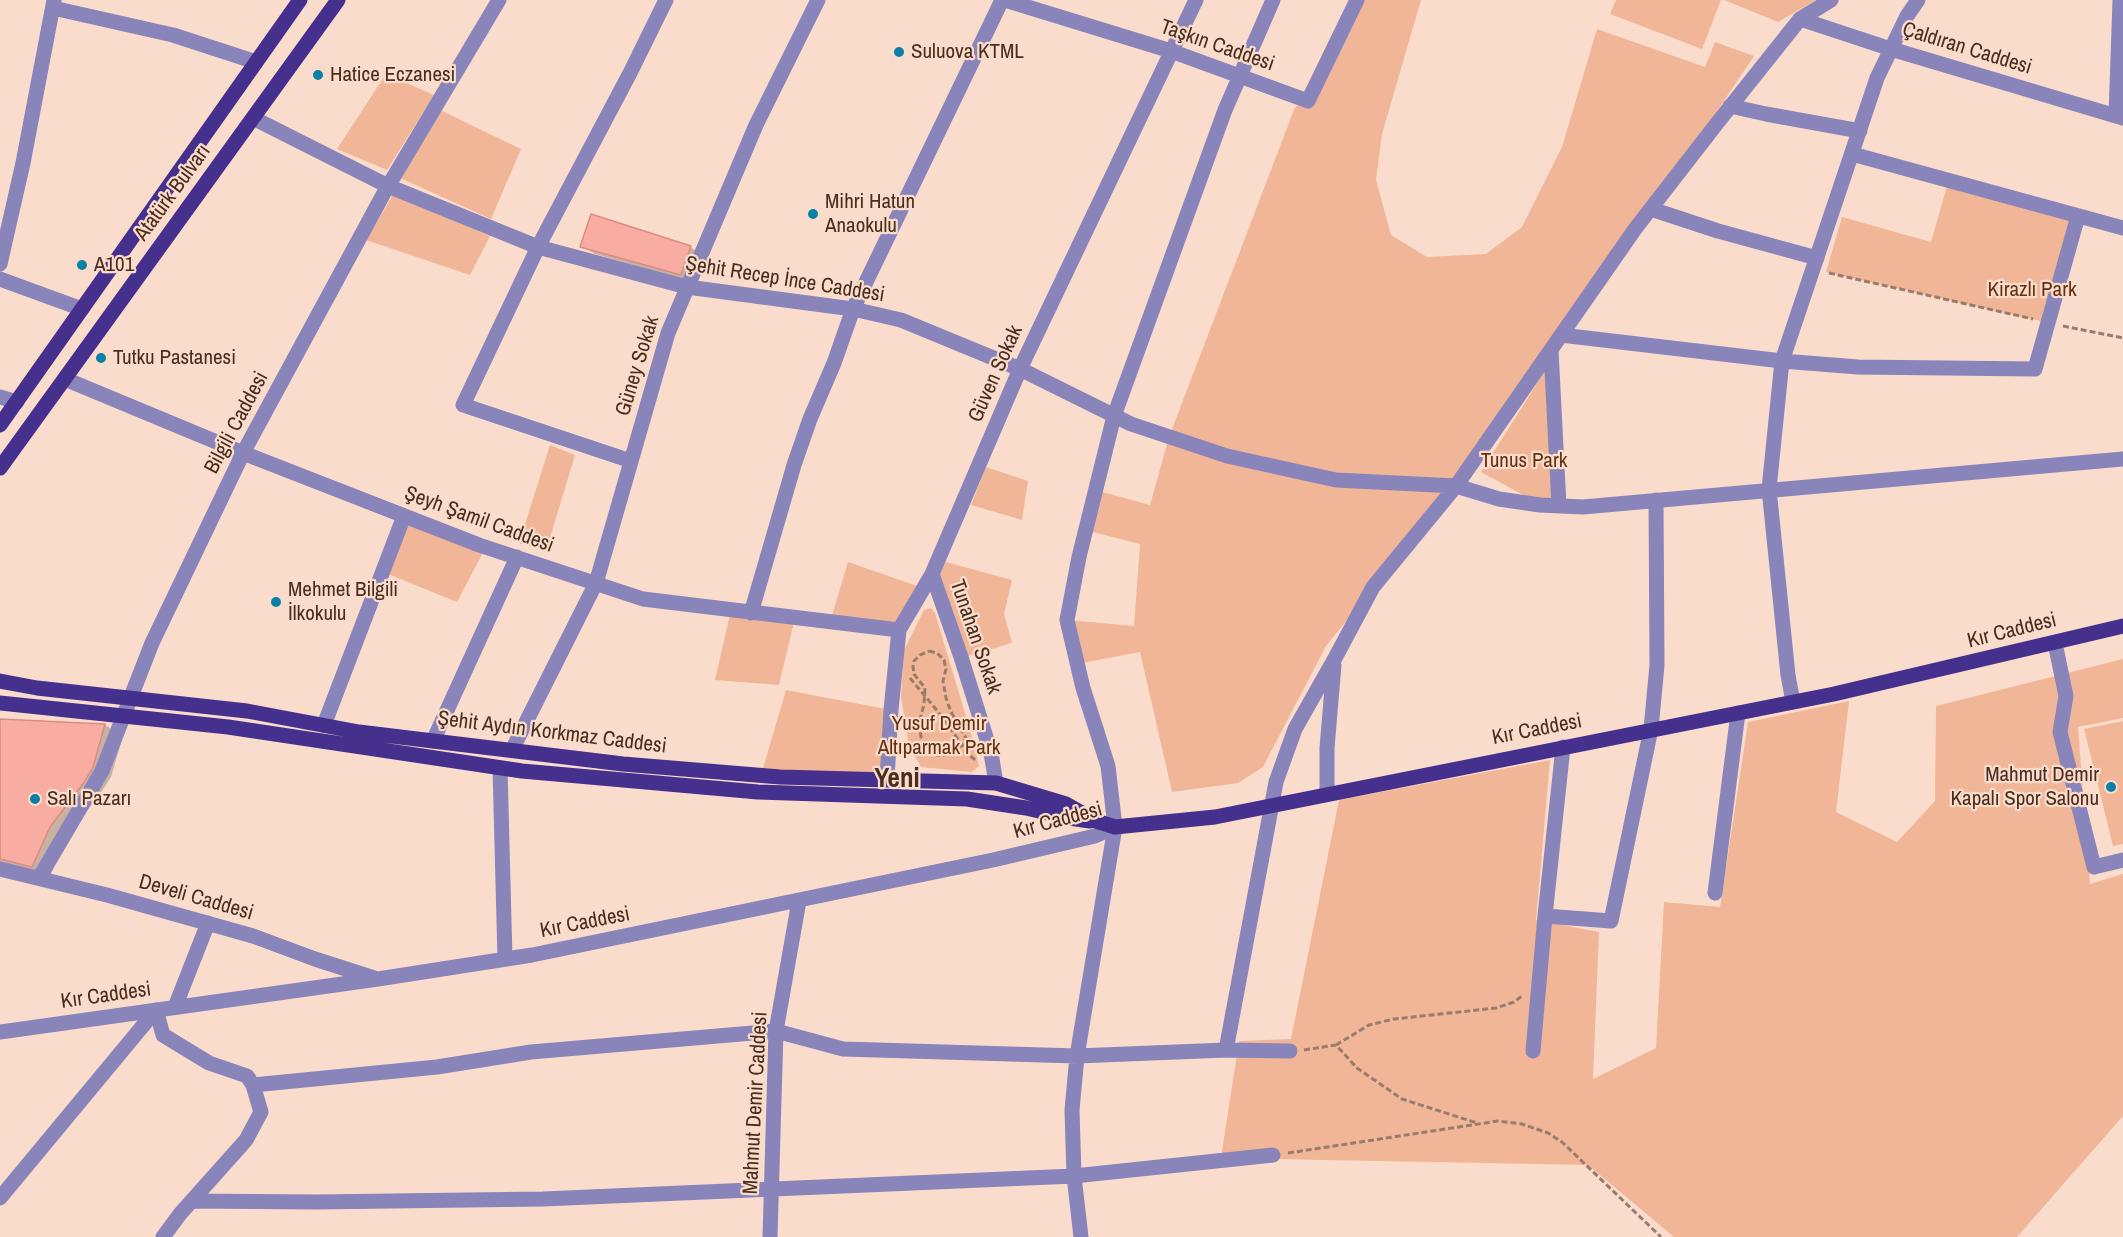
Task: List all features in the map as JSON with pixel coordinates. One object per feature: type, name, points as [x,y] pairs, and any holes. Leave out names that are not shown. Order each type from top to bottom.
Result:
[{"type":"main road","name":"Atatürk Bulvarı","points":[[0,425],[300,0]]},
{"type":"main road","name":"Atatürk Bulvarı","points":[[0,468],[338,0]]},
{"type":"main road","name":"Kır Caddesi","points":[[1115,827],[1215,817],[1738,713],[2123,626]]},
{"type":"main road","name":"Şehit Aydın Korkmaz Caddesi","points":[[0,681],[37,688],[247,711],[359,732],[623,764],[780,777],[996,783],[1066,804],[1096,821]]},
{"type":"main road","name":"Şehit Aydın Korkmaz Caddesi","points":[[0,703],[228,727],[500,768],[758,792],[967,799],[1096,821],[1115,827]]},
{"type":"street","name":"Bilgili Caddesi","points":[[39,878],[102,771],[152,643],[243,453],[388,186],[499,0]]},
{"type":"street","points":[[631,462],[463,405],[538,247],[666,0]]},
{"type":"street","name":"Güney Sokak","points":[[512,750],[596,583],[668,333],[756,125],[818,0]]},
{"type":"street","points":[[751,613],[794,465],[853,309],[1003,0]]},
{"type":"street","name":"Taşkın Caddesi","points":[[1003,0],[1170,51],[1308,101],[1357,0]]},
{"type":"street","name":"Güven Sokak","points":[[886,779],[898,630],[932,574],[1020,369],[1196,0]]},
{"type":"street","points":[[1082,1237],[1074,1176],[1072,1110],[1077,1056],[1115,827],[1108,766],[1083,688],[1067,620],[1081,548],[1114,416],[1191,201],[1239,76],[1273,0]]},
{"type":"street","points":[[1227,1050],[1270,806],[1284,756],[1294,729],[1373,587],[1456,486],[1651,209],[1730,106],[1800,19],[1831,0]]},
{"type":"street","points":[[1793,702],[1788,675],[1769,489],[1782,361],[1877,78],[1907,16],[1918,0]]},
{"type":"street","points":[[2119,117],[2120,0]]},
{"type":"street","points":[[0,264],[23,163],[54,4],[173,35],[256,62]]},
{"type":"street","name":"Çaldıran Caddesi","points":[[1800,19],[1891,49],[2119,117]]},
{"type":"street","points":[[1730,106],[1860,131]]},
{"type":"street","name":"Şehit Recep İnce Caddesi","points":[[253,118],[388,186],[538,247],[687,287],[853,309],[901,320],[1020,369],[1131,424],[1227,456],[1336,480],[1456,486],[1499,499],[1540,505],[1583,507],[2123,459]]},
{"type":"street","points":[[1852,154],[2123,228]]},
{"type":"street","points":[[1651,209],[1816,264]]},
{"type":"street","points":[[1561,335],[1782,361],[1858,367],[2035,369],[2078,216]]},
{"type":"street","points":[[0,279],[82,309]]},
{"type":"street","points":[[1551,350],[1559,506]]},
{"type":"street","name":"Şeyh Şamil Caddesi","points":[[64,379],[404,516],[517,557],[643,598],[898,630]]},
{"type":"street","points":[[0,397],[17,402]]},
{"type":"street","points":[[1545,916],[1611,921],[1651,729],[1657,665],[1656,500]]},
{"type":"street","points":[[324,725],[404,516]]},
{"type":"street","points":[[433,741],[517,557]]},
{"type":"street","name":"Tunahan Sokak","points":[[932,574],[961,657],[992,758],[996,783]]},
{"type":"street","points":[[2055,643],[2066,696],[2060,732],[2094,867],[2123,860]]},
{"type":"street","points":[[1327,794],[1327,748],[1334,660]]},
{"type":"street","points":[[1715,893],[1738,713]]},
{"type":"street","points":[[1533,1051],[1563,747]]},
{"type":"street","points":[[500,768],[505,959]]},
{"type":"street","name":"Kır Caddesi","points":[[0,1032],[505,959],[993,860],[1095,836],[1115,827]]},
{"type":"street","name":"Develi Caddesi","points":[[0,869],[253,936],[378,979]]},
{"type":"street","name":"Mahmut Demir Caddesi","points":[[770,1237],[776,1031],[799,901]]},
{"type":"street","points":[[176,1007],[208,923]]},
{"type":"street","points":[[156,1010],[163,1035],[209,1063],[247,1077],[253,1085],[261,1112],[246,1140],[163,1237]]},
{"type":"street","points":[[0,1198],[156,1010]]},
{"type":"street","points":[[253,1085],[437,1066],[531,1052],[776,1031],[843,1049],[1077,1056],[1227,1050],[1290,1051]]},
{"type":"street","points":[[192,1201],[543,1199],[1074,1176],[1273,1155]]},
{"type":"path","points":[[1816,264],[2049,323],[2123,338]]},
{"type":"path","points":[[929,651],[937,653],[944,660],[946,669],[943,681],[946,698],[966,738],[962,745],[948,754],[941,756],[933,754],[927,749],[921,736],[919,724],[925,695],[925,688],[914,674],[913,668],[914,661],[929,651]]},
{"type":"path","points":[[895,663],[925,695],[974,759],[992,758]]},
{"type":"path","points":[[1290,1051],[1336,1045],[1369,1025],[1394,1019],[1496,1008],[1514,1002],[1528,993],[1539,991]]},
{"type":"path","points":[[1336,1045],[1357,1068],[1402,1099],[1479,1124]]},
{"type":"path","points":[[1273,1155],[1498,1121],[1522,1124],[1548,1133],[1562,1142],[1661,1237]]},
{"type":"green space","points":[[1356,0],[1421,0],[1382,134],[1376,180],[1391,235],[1427,257],[1486,254],[1522,227],[1562,147],[1597,29],[1705,67],[1715,42],[1754,56],[1660,196],[1456,486],[1326,646],[1263,767],[1238,783],[1172,792],[1140,652],[1077,664],[1067,620],[1134,626],[1140,544],[1085,530],[1095,490],[1150,505],[1169,437],[1295,107],[1308,101]]},
{"type":"green space","points":[[1616,0],[1721,0],[1702,49],[1610,14]]},
{"type":"green space","points":[[1724,0],[1816,0],[1778,22]]},
{"type":"green space","points":[[386,74],[434,95],[387,170],[337,149]]},
{"type":"green space","points":[[440,110],[521,149],[491,219],[400,178]]},
{"type":"green space","name":"Kirazlı Park","points":[[1949,179],[2078,216],[2049,323],[1826,272],[1842,217],[1931,242]]},
{"type":"green space","points":[[393,195],[490,236],[470,275],[366,240]]},
{"type":"green space","name":"Tunus Park","points":[[1550,363],[1557,501],[1525,496],[1481,472]]},
{"type":"green space","points":[[550,445],[575,455],[546,551],[519,543]]},
{"type":"green space","points":[[986,467],[1028,481],[1022,520],[971,505]]},
{"type":"green space","points":[[404,516],[486,547],[457,602],[383,572]]},
{"type":"green space","points":[[848,562],[923,588],[899,630],[830,622]]},
{"type":"green space","points":[[946,562],[1012,580],[1004,614],[1012,643],[968,656],[938,574]]},
{"type":"green space","name":"Yusuf Demir Altıparmak Park","points":[[931,608],[935,613],[973,740],[979,766],[972,772],[921,767],[909,746],[901,697],[904,650],[924,610]]},
{"type":"green space","points":[[731,610],[795,618],[779,685],[715,680]]},
{"type":"green space","points":[[2123,659],[2123,718],[2078,727],[2090,884],[2123,874],[2123,1116],[2017,1237],[1674,1237],[1588,1165],[1221,1158],[1239,1041],[1291,1039],[1339,800],[1550,760],[1536,920],[1599,932],[1593,1079],[1656,1048],[1664,902],[1720,907],[1748,722],[1849,701],[1836,812],[1897,842],[1935,801],[1936,706]]},
{"type":"green space","points":[[786,690],[891,710],[887,779],[761,775]]},
{"type":"green space","name":"Mahmut Demir Kapalı Spor Salonu","points":[[2123,721],[2123,844],[2113,846],[2084,729]]},
{"type":"building","points":[[591,214],[691,246],[681,275],[580,247]]},
{"type":"building","name":"Salı Pazarı","points":[[0,719],[105,724],[93,767],[50,827],[32,867],[0,859]]},
{"type":"place","name":"Suluova KTML","points":[[899,52]]},
{"type":"place","name":"Hatice Eczanesi","points":[[318,75]]},
{"type":"place","name":"Mihri Hatun Anaokulu","points":[[813,214]]},
{"type":"place","name":"A101","points":[[82,265]]},
{"type":"place","name":"Tutku Pastanesi","points":[[101,358]]},
{"type":"place","name":"Mehmet Bilgili İlkokulu","points":[[276,602]]},
{"type":"place","name":"Mahmut Demir Kapalı Spor Salonu","points":[[2111,787]]},
{"type":"place","name":"Salı Pazarı","points":[[35,799]]},
{"type":"district","name":"Yeni","points":[[897,780]]}]
